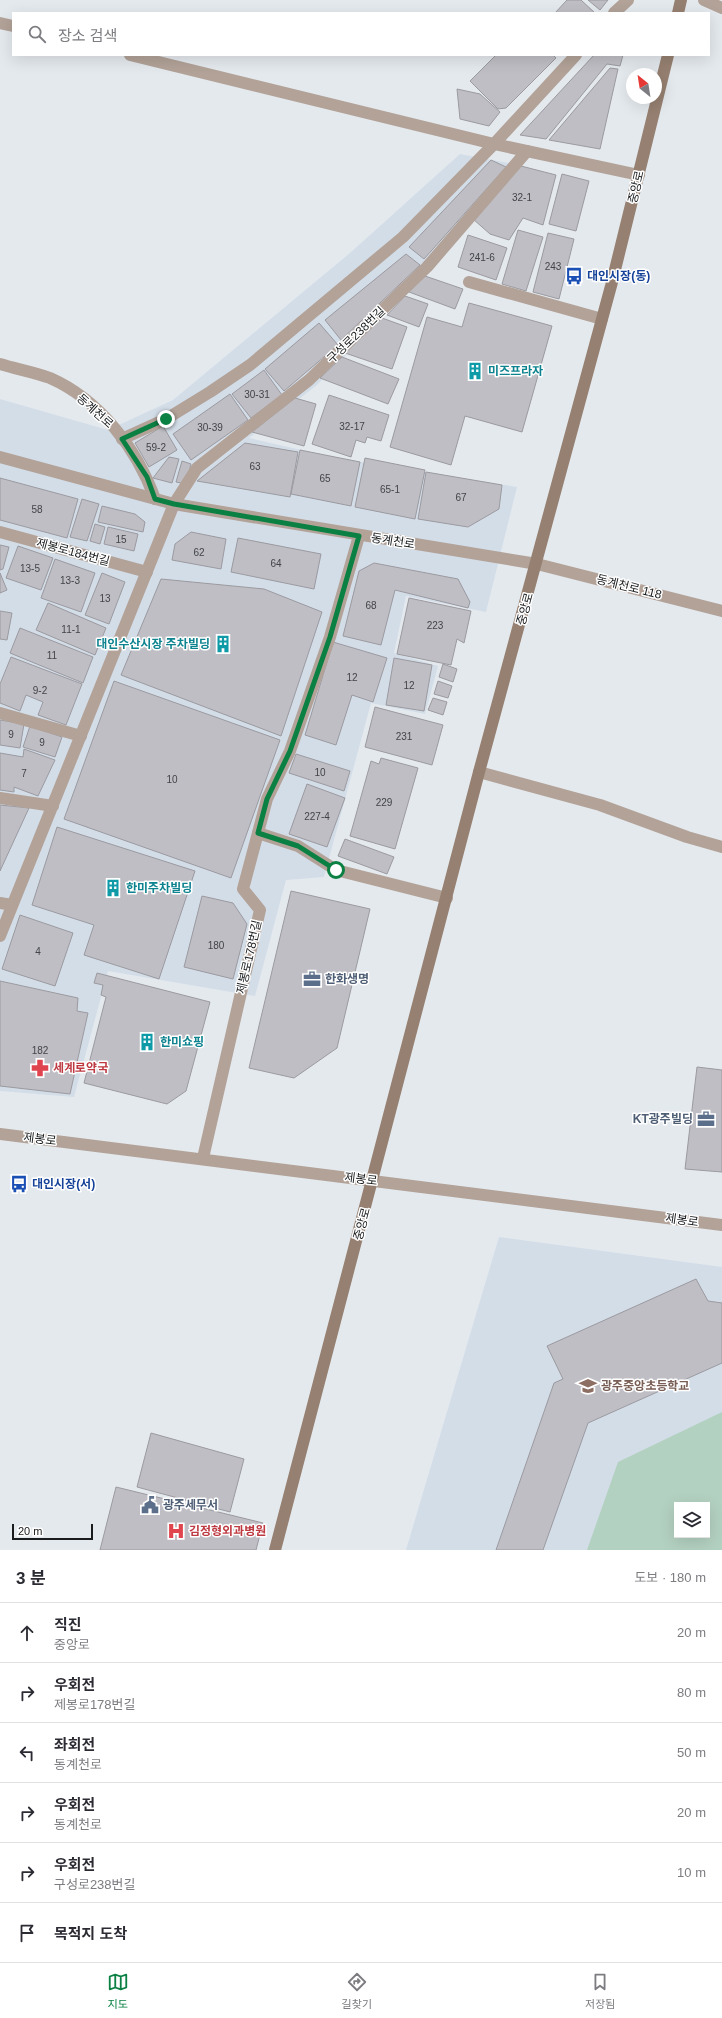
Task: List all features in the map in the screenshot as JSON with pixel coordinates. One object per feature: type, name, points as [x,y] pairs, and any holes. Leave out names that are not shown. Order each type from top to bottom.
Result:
[{"type":"main road","points":[[678,12],[681,0]]},
{"type":"main road","name":"중앙로","points":[[275,1550],[373,1181],[479,772],[537,564],[602,319],[668,56]]},
{"type":"street","points":[[615,12],[628,0]]},
{"type":"street","points":[[704,0],[722,8]]},
{"type":"street","points":[[0,23],[12,26]]},
{"type":"street","points":[[134,56],[494,144],[639,175]]},
{"type":"street","points":[[122,439],[166,419],[210,392],[250,364],[403,237],[494,144],[575,56]]},
{"type":"street","name":"구성로238번길","points":[[174,504],[197,468],[309,380],[427,267],[527,151]]},
{"type":"street","points":[[469,282],[602,319]]},
{"type":"street","name":"동계천로","points":[[0,364],[50,378],[79,395],[111,423],[147,477],[155,499]]},
{"type":"street","name":"동계천로","points":[[0,457],[174,504],[359,536],[537,564]]},
{"type":"street","points":[[0,936],[6,904],[53,806],[174,504]]},
{"type":"street","name":"제봉로184번길","points":[[0,532],[147,572]]},
{"type":"street","name":"제봉로178번길","points":[[203,1158],[260,910],[243,889],[267,799],[290,751],[330,637],[359,536]]},
{"type":"street","name":"동계천로 118","points":[[537,564],[722,611]]},
{"type":"street","points":[[0,713],[81,736]]},
{"type":"street","points":[[479,772],[600,805],[687,837],[722,847]]},
{"type":"street","points":[[0,798],[53,806]]},
{"type":"street","points":[[258,833],[298,846],[336,870],[446,898]]},
{"type":"street","name":"제봉로","points":[[0,1134],[203,1158],[722,1226]]},
{"type":"shaded area","points":[[460,154],[519,165],[431,267],[317,385],[249,438],[337,458],[517,487],[486,612],[406,596],[394,653],[438,666],[425,714],[371,703],[324,877],[286,880],[255,996],[108,971],[74,1097],[0,1091],[0,399],[108,430],[173,400],[350,253]]},
{"type":"shaded area","name":"광주중앙초등학교","points":[[499,1237],[722,1267],[722,1550],[406,1550]]},
{"type":"green space","points":[[722,1412],[722,1550],[587,1550],[618,1462]]},
{"type":"building","points":[[567,0],[581,0],[594,12],[556,12]]},
{"type":"building","points":[[588,0],[608,0],[600,10]]},
{"type":"building","points":[[495,56],[554,56],[556,58],[506,108],[498,109],[470,81]]},
{"type":"building","points":[[593,56],[623,56],[620,66],[607,64],[546,139],[520,135]]},
{"type":"building","points":[[610,68],[618,69],[600,149],[549,140]]},
{"type":"building","points":[[457,89],[480,94],[500,112],[489,126],[460,119]]},
{"type":"building","points":[[491,160],[506,167],[424,259],[409,247]]},
{"type":"building","points":[[521,166],[556,175],[543,225],[523,218],[509,240],[490,234],[473,219]]},
{"type":"building","points":[[562,174],[589,181],[576,231],[549,224]]},
{"type":"building","points":[[518,230],[543,237],[526,291],[502,284]]},
{"type":"building","points":[[548,233],[574,239],[559,299],[533,292]]},
{"type":"building","points":[[468,235],[507,248],[496,280],[458,267]]},
{"type":"building","points":[[406,254],[420,265],[341,340],[325,320]]},
{"type":"building","points":[[425,276],[463,289],[455,309],[409,292]]},
{"type":"building","points":[[405,296],[428,304],[419,327],[387,315]]},
{"type":"building","name":"미즈프라자","points":[[469,303],[552,326],[522,432],[465,416],[451,465],[390,447],[427,317],[462,327]]},
{"type":"building","points":[[382,318],[407,327],[392,369],[345,353]]},
{"type":"building","points":[[319,323],[338,345],[284,391],[265,369]]},
{"type":"building","points":[[342,357],[399,379],[388,404],[320,378]]},
{"type":"building","points":[[264,370],[282,395],[251,418],[232,394]]},
{"type":"building","points":[[230,394],[248,420],[191,460],[173,434]]},
{"type":"building","points":[[329,395],[389,415],[381,441],[367,437],[365,443],[356,440],[351,457],[312,444]]},
{"type":"building","points":[[295,398],[316,404],[304,446],[252,432]]},
{"type":"building","points":[[163,426],[177,450],[149,467],[135,443]]},
{"type":"building","points":[[245,443],[298,452],[290,497],[197,481]]},
{"type":"building","points":[[300,450],[360,462],[351,506],[291,494]]},
{"type":"building","points":[[169,457],[179,459],[172,483],[153,478]]},
{"type":"building","points":[[365,458],[425,470],[415,519],[355,507]]},
{"type":"building","points":[[182,461],[191,464],[186,484],[176,482]]},
{"type":"building","points":[[426,472],[502,485],[499,509],[468,527],[418,519]]},
{"type":"building","points":[[0,478],[78,499],[67,538],[0,520]]},
{"type":"building","points":[[82,499],[99,504],[87,541],[70,537]]},
{"type":"building","points":[[102,506],[135,514],[145,522],[143,532],[98,522]]},
{"type":"building","points":[[95,524],[105,527],[100,544],[90,541]]},
{"type":"building","points":[[108,527],[138,534],[134,551],[104,544]]},
{"type":"building","points":[[191,532],[226,539],[221,569],[172,560],[175,544]]},
{"type":"building","points":[[238,538],[321,554],[314,589],[231,572]]},
{"type":"building","points":[[0,545],[9,547],[3,569],[0,570]]},
{"type":"building","points":[[18,546],[53,558],[41,590],[6,578]]},
{"type":"building","points":[[55,559],[95,573],[81,612],[41,598]]},
{"type":"building","points":[[374,563],[458,579],[470,602],[468,608],[395,590],[381,645],[343,636],[359,571]]},
{"type":"building","points":[[0,573],[7,590],[0,593]]},
{"type":"building","points":[[102,573],[125,582],[109,624],[85,615]]},
{"type":"building","name":"대인수산시장 주차빌딩","points":[[161,579],[264,589],[322,612],[281,736],[121,675]]},
{"type":"building","points":[[409,598],[471,611],[464,643],[457,639],[451,665],[397,654]]},
{"type":"building","points":[[48,603],[106,628],[95,655],[36,630]]},
{"type":"building","points":[[0,611],[12,613],[7,640],[0,639]]},
{"type":"building","points":[[20,628],[93,657],[83,683],[10,653]]},
{"type":"building","points":[[333,642],[387,658],[373,702],[352,695],[336,745],[305,735]]},
{"type":"building","points":[[11,657],[82,684],[66,725],[38,715],[43,702],[26,695],[20,711],[0,703],[0,684]]},
{"type":"building","points":[[394,658],[432,665],[424,711],[386,705]]},
{"type":"building","points":[[443,664],[457,669],[453,682],[439,677]]},
{"type":"building","points":[[114,681],[280,740],[231,878],[64,819]]},
{"type":"building","points":[[438,681],[452,686],[448,698],[434,694]]},
{"type":"building","points":[[433,698],[447,702],[443,715],[428,710]]},
{"type":"building","points":[[375,707],[443,725],[432,765],[365,747]]},
{"type":"building","points":[[0,720],[24,724],[20,748],[0,745]]},
{"type":"building","points":[[30,726],[62,737],[55,757],[23,747]]},
{"type":"building","points":[[24,749],[55,760],[38,796],[14,787],[14,792],[0,790],[0,753],[23,757]]},
{"type":"building","points":[[296,754],[350,771],[344,791],[289,773]]},
{"type":"building","points":[[381,758],[418,768],[395,849],[350,836],[371,761],[379,764]]},
{"type":"building","points":[[307,784],[345,798],[327,847],[289,834]]},
{"type":"building","points":[[0,805],[29,808],[0,871]]},
{"type":"building","name":"한미주차빌딩","points":[[57,827],[195,871],[159,979],[84,955],[94,925],[32,905]]},
{"type":"building","points":[[345,839],[394,857],[387,874],[338,856]]},
{"type":"building","name":"한화생명","points":[[291,891],[370,909],[337,1048],[294,1078],[249,1068]]},
{"type":"building","points":[[202,896],[233,903],[247,924],[233,979],[184,967]]},
{"type":"building","points":[[20,915],[73,933],[55,986],[2,969]]},
{"type":"building","name":"한미쇼핑","points":[[97,973],[210,1002],[186,1091],[167,1104],[84,1083],[106,997],[101,995],[103,985],[94,983]]},
{"type":"building","points":[[0,981],[78,998],[77,1011],[88,1013],[70,1094],[0,1086]]},
{"type":"building","name":"KT광주빌딩","points":[[697,1067],[722,1070],[722,1172],[685,1169]]},
{"type":"building","points":[[696,1279],[708,1301],[722,1303],[722,1363],[588,1423],[543,1550],[496,1550],[554,1383],[563,1379],[547,1346]]},
{"type":"building","points":[[151,1433],[244,1459],[230,1512],[137,1487]]},
{"type":"building","name":"광주세무서","points":[[116,1487],[263,1523],[256,1550],[100,1550]]},
{"type":"place","name":"대인시장(동)","points":[[574,276]]},
{"type":"place","name":"미즈프라자","points":[[475,371]]},
{"type":"place","name":"대인수산시장 주차빌딩","points":[[223,644]]},
{"type":"place","name":"한미주차빌딩","points":[[113,888]]},
{"type":"place","name":"한화생명","points":[[312,979]]},
{"type":"place","name":"한미쇼핑","points":[[147,1042]]},
{"type":"place","name":"세계로약국","points":[[40,1068]]},
{"type":"place","name":"KT광주빌딩","points":[[706,1119]]},
{"type":"place","name":"대인시장(서)","points":[[19,1184]]},
{"type":"place","name":"광주중앙초등학교","points":[[588,1386]]},
{"type":"place","name":"광주세무서","points":[[150,1505]]},
{"type":"place","name":"김정형외과병원","points":[[176,1531]]},
{"type":"route","points":[[166,419],[122,439],[147,477],[155,499],[174,504],[359,536],[330,637],[290,751],[267,799],[258,833],[298,846],[336,870]]}]
